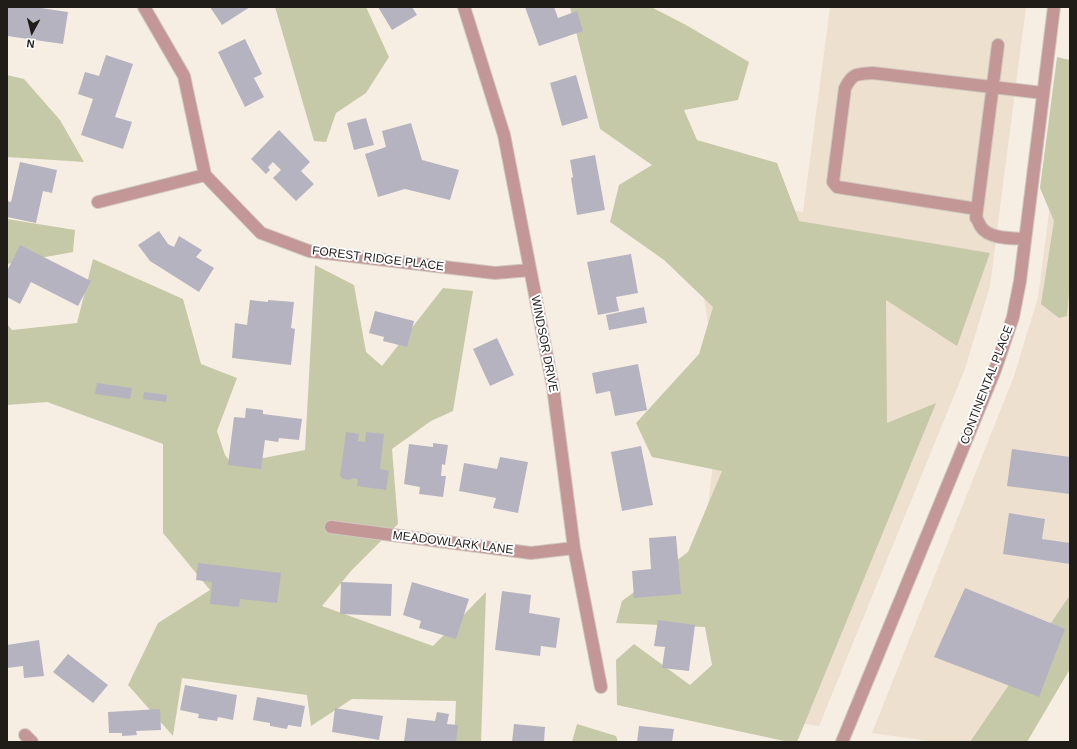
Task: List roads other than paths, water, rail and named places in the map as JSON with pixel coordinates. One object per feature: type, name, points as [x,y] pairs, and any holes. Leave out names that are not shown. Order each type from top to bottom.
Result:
[{"type":"street","points":[[98,202],[205,175],[184,76],[144,7]]},
{"type":"street","name":"WINDSOR DRIVE","points":[[464,7],[504,135],[552,387],[574,548],[601,687]]},
{"type":"street","name":"CONTINENTAL PLACE","points":[[842,742],[996,370],[1013,317],[1020,281],[1024,239],[1054,7]]},
{"type":"street","points":[[998,45],[976,218],[981,228],[991,234],[1006,238],[1024,239]]},
{"type":"street","points":[[978,209],[837,187],[833,182],[845,88],[851,77],[858,74],[873,73],[1043,93]]},
{"type":"street","name":"FOREST RIDGE PLACE","points":[[205,175],[261,233],[309,251],[495,273],[530,270]]},
{"type":"street","name":"MEADOWLARK LANE","points":[[331,527],[531,553],[574,548]]}]
